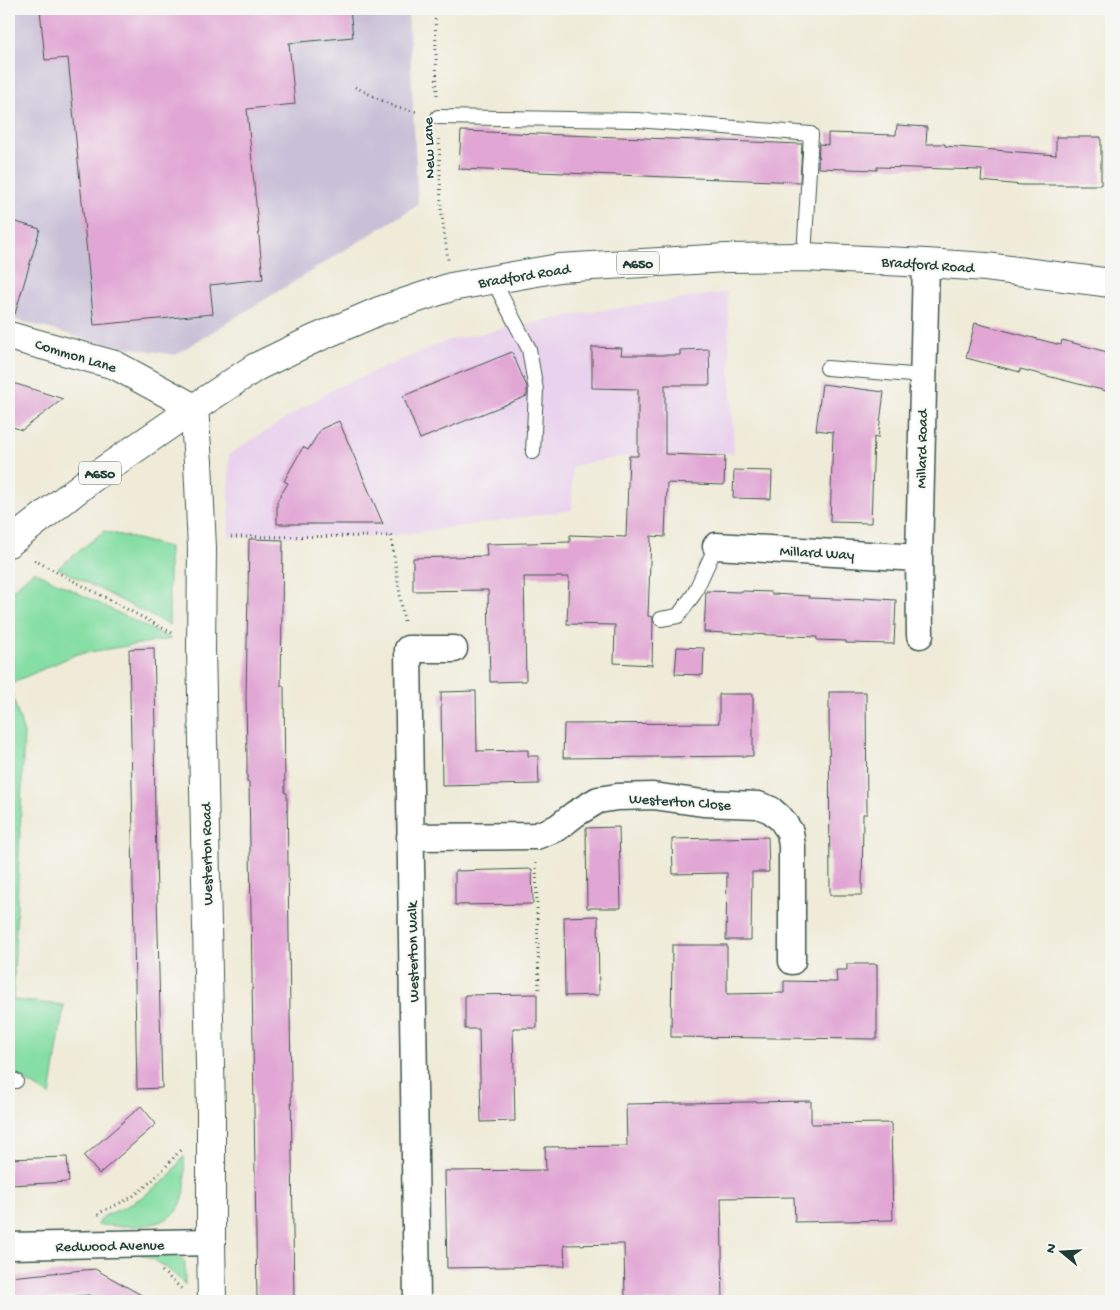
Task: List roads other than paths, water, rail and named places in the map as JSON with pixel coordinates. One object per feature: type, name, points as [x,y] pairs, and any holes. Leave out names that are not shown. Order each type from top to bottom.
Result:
[{"type":"main road","name":"Bradford Road","points":[[18,550],[91,479],[256,367],[380,311],[451,287],[559,268],[726,258],[804,257],[986,268],[1111,283]]},
{"type":"main road","name":"Common Lane","points":[[9,336],[115,365],[194,408]]},
{"type":"main road","name":"Westerton Road","points":[[194,408],[202,548],[201,649],[211,1111],[212,1301]]},
{"type":"street","name":"Millard Road","points":[[920,635],[919,558],[926,263]]},
{"type":"street","name":"Millard Way","points":[[716,546],[919,558]]},
{"type":"street","name":"Westerton Walk","points":[[416,1301],[408,649],[454,649]]},
{"type":"street","name":"Westerton Close","points":[[410,837],[536,836],[557,828],[598,800],[617,797],[653,796],[703,803],[758,805],[772,810],[790,832],[792,846],[792,962]]},
{"type":"street","name":"Redwood Avenue","points":[[9,1246],[211,1242]]},
{"type":"lane","points":[[438,117],[637,120],[811,134],[804,257]]},
{"type":"lane","points":[[493,280],[529,349],[536,390],[532,452]]},
{"type":"lane","points":[[827,368],[923,376]]},
{"type":"lane","points":[[661,619],[678,616],[694,594],[716,546]]}]
